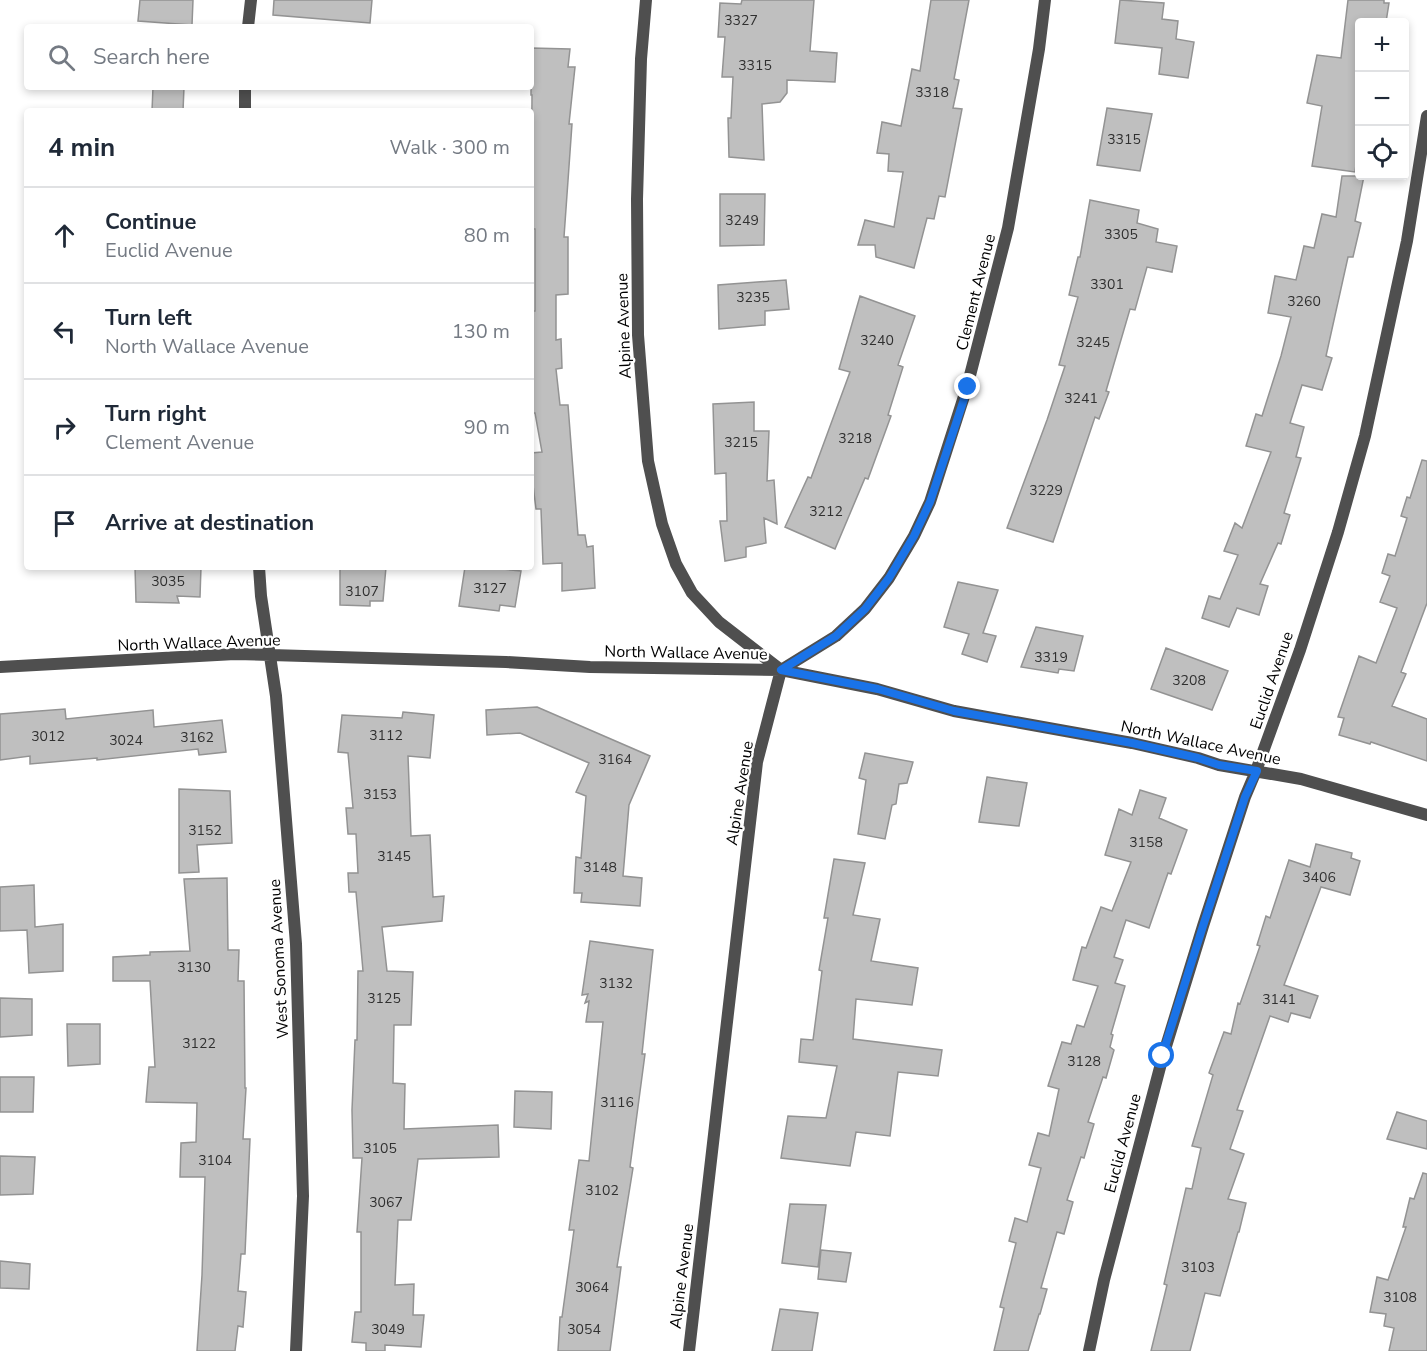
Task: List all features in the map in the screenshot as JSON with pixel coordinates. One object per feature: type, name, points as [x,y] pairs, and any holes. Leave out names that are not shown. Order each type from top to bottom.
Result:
[{"type":"street","points":[[248,24],[250,0]]},
{"type":"street","name":"Alpine Avenue","points":[[646,0],[641,59],[637,199],[638,335],[648,461],[662,524],[676,564],[692,593],[719,621],[781,670],[757,762],[689,1351]]},
{"type":"street","name":"Clement Avenue","points":[[781,670],[836,636],[865,609],[889,578],[914,536],[930,502],[968,387],[1008,228],[1039,49],[1045,0]]},
{"type":"street","points":[[244,108],[246,90]]},
{"type":"street","name":"Euclid Avenue","points":[[1089,1351],[1104,1280],[1162,1056],[1245,797],[1257,771],[1300,650],[1365,436],[1407,241],[1427,116]]},
{"type":"street","name":"West Sonoma Avenue","points":[[259,570],[276,696],[296,944],[303,1196],[296,1351]]},
{"type":"street","name":"North Wallace Avenue","points":[[0,667],[235,654],[494,661],[590,667],[781,670],[878,689],[954,711],[1132,743],[1219,765],[1301,779],[1427,815]]},
{"type":"building","points":[[140,0],[193,0],[192,24],[138,21]]},
{"type":"building","points":[[274,0],[372,0],[370,23],[273,15]]},
{"type":"building","points":[[742,0],[814,0],[810,51],[837,53],[835,82],[787,80],[787,93],[780,102],[762,104],[764,160],[729,157],[728,118],[731,118],[733,77],[722,77],[725,37],[718,37],[720,3],[741,4]]},
{"type":"building","points":[[931,0],[969,0],[954,79],[959,80],[953,108],[962,109],[945,197],[939,196],[934,219],[927,218],[914,268],[876,257],[875,245],[858,245],[865,220],[894,227],[903,172],[888,171],[889,154],[877,153],[882,122],[901,126],[912,69],[920,71]]},
{"type":"building","points":[[1120,0],[1164,3],[1162,19],[1178,21],[1176,39],[1194,42],[1188,78],[1159,74],[1162,48],[1115,43]]},
{"type":"building","points":[[1348,0],[1384,0],[1384,3],[1389,3],[1387,18],[1355,18],[1355,172],[1312,166],[1322,106],[1307,103],[1317,55],[1341,58]]},
{"type":"building","points":[[534,48],[570,49],[568,67],[575,67],[569,124],[572,124],[564,237],[568,237],[568,294],[556,295],[556,340],[561,339],[562,368],[556,369],[560,405],[568,405],[578,535],[585,535],[587,547],[593,546],[595,588],[562,591],[562,563],[543,564],[541,509],[536,509],[534,493],[534,453],[542,452],[534,413],[534,108],[532,108],[531,90],[534,90]]},
{"type":"building","points":[[153,90],[184,90],[183,108],[152,108]]},
{"type":"building","points":[[1107,108],[1152,114],[1140,171],[1097,165]]},
{"type":"building","points":[[1342,176],[1355,176],[1355,180],[1363,180],[1355,221],[1361,223],[1353,257],[1348,257],[1326,356],[1332,358],[1322,390],[1302,385],[1290,423],[1304,427],[1296,457],[1301,458],[1284,513],[1290,515],[1281,544],[1278,543],[1260,584],[1268,586],[1259,615],[1237,608],[1229,627],[1202,618],[1209,596],[1220,599],[1238,555],[1224,551],[1235,523],[1242,528],[1271,452],[1246,446],[1256,414],[1262,416],[1291,317],[1268,313],[1275,276],[1296,280],[1304,246],[1314,248],[1322,214],[1336,217]]},
{"type":"building","points":[[720,194],[765,194],[764,245],[720,246]]},
{"type":"building","points":[[1090,200],[1139,210],[1137,223],[1158,229],[1156,242],[1177,246],[1172,272],[1147,267],[1135,310],[1130,309],[1106,391],[1109,392],[1099,419],[1095,417],[1053,542],[1007,528],[1065,366],[1059,365],[1078,297],[1069,295],[1078,257],[1080,257]]},
{"type":"building","points":[[786,280],[789,309],[765,311],[765,325],[719,329],[718,285]]},
{"type":"building","points":[[860,296],[915,316],[898,365],[903,367],[888,415],[891,416],[868,479],[865,478],[835,549],[785,527],[808,477],[811,478],[850,372],[839,369]]},
{"type":"building","points":[[754,402],[754,431],[769,431],[767,481],[774,480],[777,524],[764,518],[766,543],[746,547],[746,557],[725,561],[720,521],[727,521],[726,473],[715,474],[713,404]]},
{"type":"building","points":[[1422,460],[1427,461],[1427,603],[1401,672],[1406,674],[1392,706],[1427,719],[1427,761],[1371,742],[1370,744],[1339,735],[1344,718],[1338,717],[1359,656],[1376,663],[1397,608],[1380,602],[1390,576],[1382,573],[1388,554],[1395,556],[1407,518],[1401,516],[1407,497],[1410,498]]},
{"type":"building","points":[[135,570],[201,570],[200,597],[177,596],[179,603],[136,602]]},
{"type":"building","points":[[340,570],[386,570],[383,601],[370,601],[370,606],[340,605]]},
{"type":"building","points":[[465,570],[521,571],[515,607],[500,605],[499,611],[459,606]]},
{"type":"building","points":[[958,582],[998,590],[983,633],[996,636],[987,662],[962,654],[969,634],[944,627]]},
{"type":"building","points":[[1036,627],[1083,636],[1074,671],[1059,669],[1058,673],[1021,667]]},
{"type":"building","points":[[1166,648],[1228,671],[1212,710],[1151,689]]},
{"type":"building","points":[[537,707],[650,756],[629,805],[623,876],[642,878],[640,906],[581,902],[582,893],[574,893],[576,857],[581,858],[586,796],[576,792],[589,763],[520,733],[487,735],[486,710]]},
{"type":"building","points":[[65,709],[66,719],[153,710],[154,727],[222,720],[226,752],[199,755],[198,749],[97,760],[97,758],[30,764],[30,756],[0,760],[0,714]]},
{"type":"building","points":[[403,712],[434,715],[430,758],[408,756],[411,836],[430,835],[433,897],[444,896],[442,921],[382,927],[387,971],[413,972],[411,1025],[394,1025],[393,1083],[405,1084],[404,1129],[498,1125],[499,1157],[418,1159],[411,1220],[398,1220],[395,1285],[414,1284],[413,1315],[424,1315],[421,1347],[385,1345],[385,1351],[366,1351],[366,1343],[352,1342],[355,1312],[361,1312],[361,1232],[357,1232],[362,1158],[353,1158],[352,1110],[355,1040],[357,1040],[358,971],[363,971],[356,892],[349,892],[348,873],[358,873],[356,834],[348,834],[346,808],[353,808],[348,753],[338,752],[342,715],[402,718]]},
{"type":"building","points":[[865,753],[913,762],[907,783],[899,784],[896,804],[892,805],[885,839],[858,834],[866,780],[859,778]]},
{"type":"building","points":[[987,777],[1027,783],[1019,826],[979,822]]},
{"type":"building","points":[[179,789],[230,791],[232,843],[197,845],[199,872],[179,873]]},
{"type":"building","points":[[1140,790],[1166,798],[1159,818],[1187,830],[1171,874],[1168,873],[1149,928],[1126,920],[1114,957],[1123,960],[1115,983],[1125,986],[1111,1034],[1113,1035],[1110,1047],[1114,1050],[1106,1078],[1103,1077],[1088,1122],[1094,1124],[1084,1158],[1081,1157],[1067,1200],[1073,1202],[1064,1234],[1057,1232],[1041,1288],[1047,1289],[1028,1351],[994,1351],[1004,1308],[1000,1307],[1016,1243],[1009,1241],[1015,1218],[1027,1222],[1041,1168],[1029,1165],[1038,1133],[1049,1136],[1059,1089],[1048,1086],[1062,1042],[1071,1044],[1077,1025],[1084,1027],[1098,986],[1073,980],[1082,947],[1086,948],[1101,907],[1112,911],[1131,862],[1105,855],[1119,809],[1132,815]]},
{"type":"building","points":[[1316,844],[1352,853],[1351,858],[1360,861],[1350,895],[1321,887],[1284,985],[1318,996],[1310,1018],[1291,1013],[1288,1022],[1270,1016],[1237,1110],[1243,1111],[1230,1149],[1244,1154],[1228,1199],[1246,1203],[1220,1296],[1205,1293],[1190,1351],[1151,1351],[1186,1188],[1192,1189],[1201,1148],[1192,1146],[1213,1075],[1209,1073],[1224,1032],[1231,1034],[1238,1003],[1240,1004],[1260,946],[1257,945],[1266,916],[1270,918],[1289,860],[1310,867]]},
{"type":"building","points":[[834,859],[865,863],[853,915],[880,919],[871,961],[918,968],[912,1005],[856,999],[853,1039],[942,1050],[938,1076],[898,1072],[890,1136],[856,1132],[850,1166],[781,1158],[788,1116],[826,1118],[837,1066],[799,1062],[801,1039],[813,1040],[822,971],[819,970],[828,918],[824,918]]},
{"type":"building","points":[[227,878],[228,950],[239,950],[238,981],[244,981],[246,1088],[243,1139],[250,1139],[245,1254],[241,1254],[238,1291],[246,1292],[243,1327],[238,1326],[235,1351],[197,1351],[205,1177],[180,1177],[181,1143],[196,1142],[197,1103],[146,1102],[149,1067],[155,1067],[150,981],[113,981],[113,957],[150,955],[150,952],[190,951],[184,879]]},
{"type":"building","points":[[34,885],[35,927],[63,924],[63,971],[29,973],[27,930],[0,931],[0,887]]},
{"type":"building","points":[[590,941],[653,950],[642,1054],[645,1054],[630,1167],[633,1168],[617,1267],[621,1267],[610,1351],[558,1351],[560,1317],[562,1317],[574,1230],[569,1230],[579,1160],[589,1161],[603,1022],[586,1022],[589,1001],[585,1003],[588,994],[582,995]]},
{"type":"building","points":[[0,998],[32,999],[32,1035],[0,1037]]},
{"type":"building","points":[[67,1024],[100,1024],[100,1064],[68,1066]]},
{"type":"building","points":[[0,1077],[34,1077],[33,1112],[0,1112]]},
{"type":"building","points":[[515,1091],[552,1092],[551,1129],[514,1127]]},
{"type":"building","points":[[1397,1112],[1427,1121],[1427,1149],[1387,1139]]},
{"type":"building","points":[[0,1156],[35,1157],[33,1194],[0,1195]]},
{"type":"building","points":[[1423,1173],[1427,1174],[1427,1351],[1389,1351],[1394,1328],[1384,1326],[1386,1314],[1370,1312],[1377,1277],[1388,1280],[1406,1227],[1403,1227],[1410,1198],[1414,1199]]},
{"type":"building","points":[[790,1204],[826,1205],[818,1267],[782,1263]]},
{"type":"building","points":[[821,1250],[851,1253],[846,1282],[818,1279]]},
{"type":"building","points":[[0,1261],[30,1264],[29,1289],[0,1288]]},
{"type":"building","points":[[780,1309],[818,1313],[812,1351],[772,1351]]},
{"type":"route","points":[[968,387],[930,502],[914,536],[889,578],[865,609],[836,636],[781,670],[878,689],[954,711],[1132,743],[1219,765],[1257,771],[1245,797],[1162,1056]]}]
